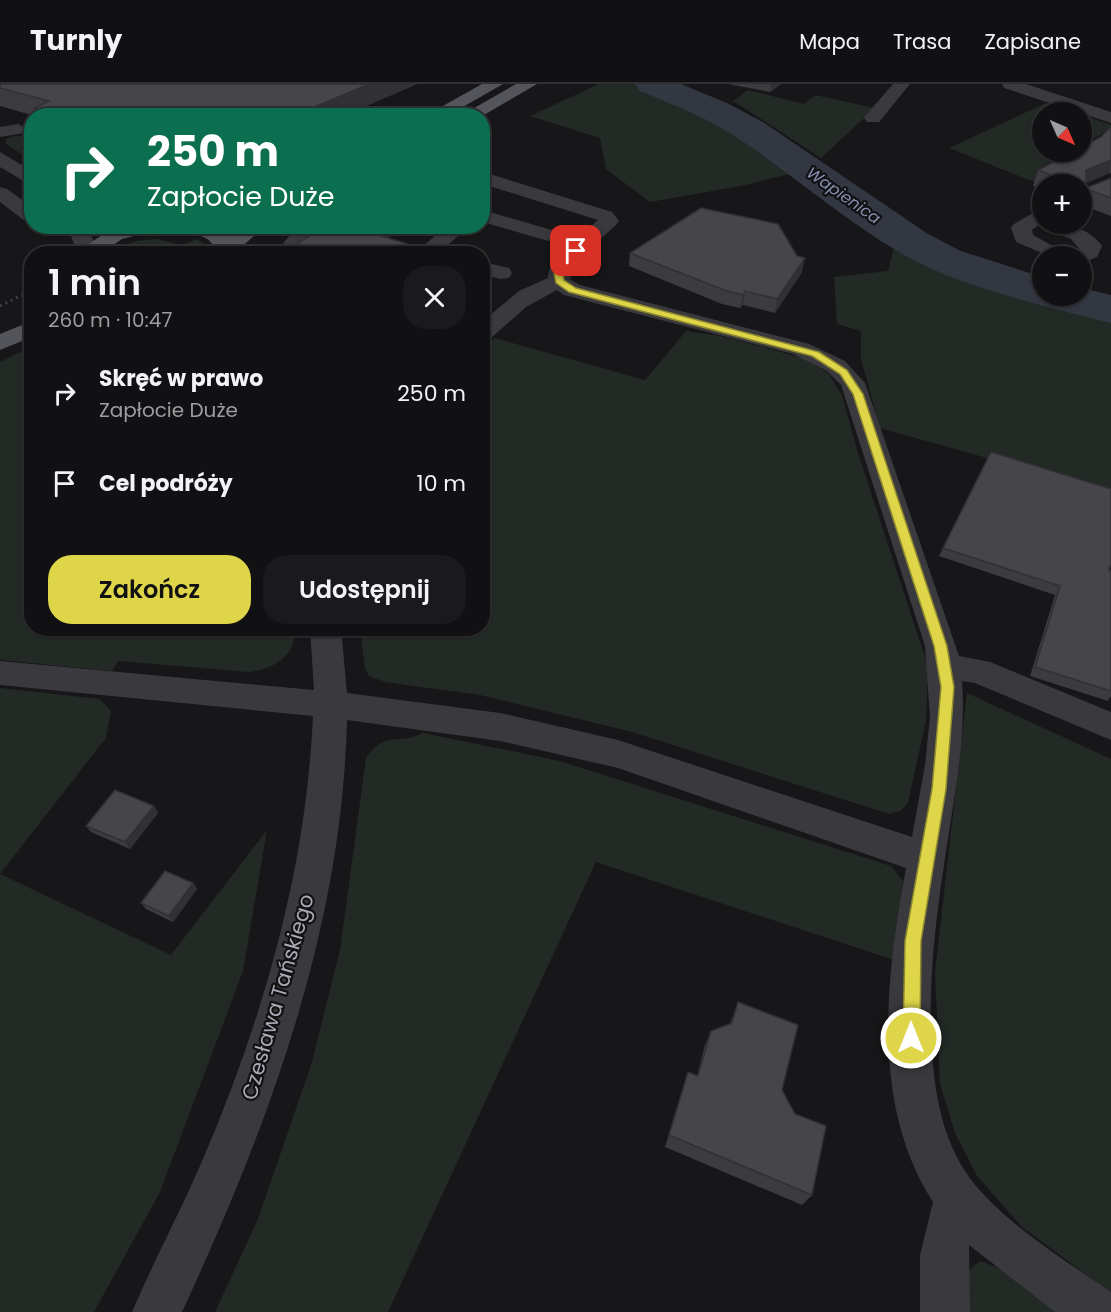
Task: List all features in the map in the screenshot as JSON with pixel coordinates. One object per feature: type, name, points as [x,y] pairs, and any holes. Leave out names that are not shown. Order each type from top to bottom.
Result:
[{"type":"main road","points":[[448,108],[495,84]]},
{"type":"main road","points":[[484,108],[529,84]]},
{"type":"main road","points":[[94,246],[105,239],[120,234]]},
{"type":"main road","points":[[213,234],[221,239],[224,246]]},
{"type":"main road","points":[[233,246],[246,234]]},
{"type":"main road","points":[[0,343],[24,332]]},
{"type":"street","points":[[1010,84],[1111,118]]},
{"type":"street","points":[[873,118],[902,85]]},
{"type":"street","points":[[0,132],[18,129]]},
{"type":"street","points":[[0,158],[24,174]]},
{"type":"street","points":[[494,185],[597,212],[609,221],[563,262],[558,274],[560,282],[572,290],[801,349],[827,360],[844,372],[858,394],[945,667],[945,737],[913,941],[912,1083],[918,1121],[935,1164],[957,1200],[1020,1257],[1097,1312]]},
{"type":"street","points":[[0,193],[24,211]]},
{"type":"street","points":[[0,213],[24,217]]},
{"type":"street","points":[[490,218],[548,235]]},
{"type":"street","points":[[1032,224],[1021,228],[1020,233],[1023,238],[1038,246]]},
{"type":"street","points":[[414,245],[428,234]]},
{"type":"street","points":[[433,246],[449,234]]},
{"type":"street","points":[[1076,234],[1092,246]]},
{"type":"street","points":[[490,327],[528,294],[560,282]]},
{"type":"street","name":"Czesława Tańskiego","points":[[157,1312],[201,1220],[248,1102],[298,943],[320,844],[327,778],[331,705],[326,636]]},
{"type":"street","points":[[945,667],[979,671],[1111,726]]},
{"type":"street","points":[[0,673],[403,712],[500,727],[618,754],[926,858]]},
{"type":"street","points":[[945,1312],[941,1275],[946,1233],[957,1200]]},
{"type":"path","points":[[0,306],[22,295]]},
{"type":"shaded area","points":[[599,84],[637,84],[711,114],[797,172],[741,186],[650,202],[606,169],[600,138],[530,116]]},
{"type":"shaded area","points":[[748,90],[804,104],[815,95],[875,108],[821,158],[733,101]]},
{"type":"shaded area","points":[[1032,109],[1032,162],[1050,162],[1041,167],[1060,174],[1032,174],[1032,181],[949,148]]},
{"type":"shaded area","points":[[1092,118],[1111,125],[1111,129],[1092,139]]},
{"type":"shaded area","points":[[24,136],[24,156],[6,144],[6,139]]},
{"type":"shaded area","points":[[156,239],[182,245],[197,239],[207,246],[122,246],[136,241]]},
{"type":"shaded area","points":[[896,239],[946,265],[1032,295],[1032,306],[1070,306],[1111,318],[1111,493],[880,428],[861,359],[861,331],[837,324],[834,277],[888,271]]},
{"type":"shaded area","points":[[686,331],[721,336],[803,358],[828,373],[842,395],[858,453],[928,666],[926,720],[908,803],[900,811],[889,814],[632,732],[480,695],[385,682],[369,676],[365,668],[361,636],[490,636],[490,342],[495,338],[645,380]]},
{"type":"shaded area","points":[[24,350],[24,636],[294,636],[292,647],[281,660],[266,668],[249,672],[118,661],[112,671],[0,660],[0,362]]},
{"type":"shaded area","points":[[0,688],[100,699],[111,711],[106,738],[0,874]]},
{"type":"shaded area","points":[[967,693],[1111,759],[1111,1293],[1022,1227],[977,1176],[955,1133],[940,1084],[935,972]]},
{"type":"shaded area","points":[[423,733],[560,761],[891,866],[903,881],[894,960],[596,862],[388,1312],[215,1312],[258,1219],[312,1062],[340,950],[366,758],[373,749],[386,741],[414,737]]},
{"type":"shaded area","points":[[267,830],[243,971],[160,1192],[94,1312],[0,1312],[0,874],[171,955]]},
{"type":"shaded area","points":[[981,1261],[1001,1269],[1068,1312],[962,1312],[966,1276],[974,1265]]},
{"type":"building","points":[[0,84],[369,84],[312,108],[35,108],[49,101],[0,88]]},
{"type":"building","points":[[1111,127],[1111,160],[1086,170],[1086,174],[1049,174],[1038,170],[1054,162],[1092,162],[1092,142]]},
{"type":"building","points":[[1111,178],[1111,198],[1092,191],[1092,186]]},
{"type":"building","points":[[701,208],[778,224],[797,256],[805,258],[777,299],[745,291],[743,295],[724,290],[630,253]]},
{"type":"building","points":[[312,234],[375,234],[414,246],[294,246]]},
{"type":"building","points":[[991,452],[1111,489],[1111,563],[1109,570],[1111,571],[1111,691],[1035,667],[1060,586],[943,548]]},
{"type":"building","points":[[115,790],[154,806],[125,842],[86,826]]},
{"type":"building","points":[[165,871],[193,883],[169,916],[141,903]]},
{"type":"building","points":[[738,1002],[798,1025],[782,1090],[795,1114],[826,1126],[812,1195],[669,1135],[688,1072],[698,1076],[711,1031],[732,1023]]},
{"type":"waterway","name":"Wapienica","points":[[652,84],[715,110],[750,130],[913,243],[946,260],[1032,288]]},
{"type":"waterway","name":"Wapienica","points":[[1092,304],[1111,309]]},
{"type":"route","points":[[576,251],[563,262],[558,274],[560,282],[572,290],[815,354],[844,372],[858,394],[941,646],[947,687],[945,737],[939,789],[913,941],[911,1038]]}]
